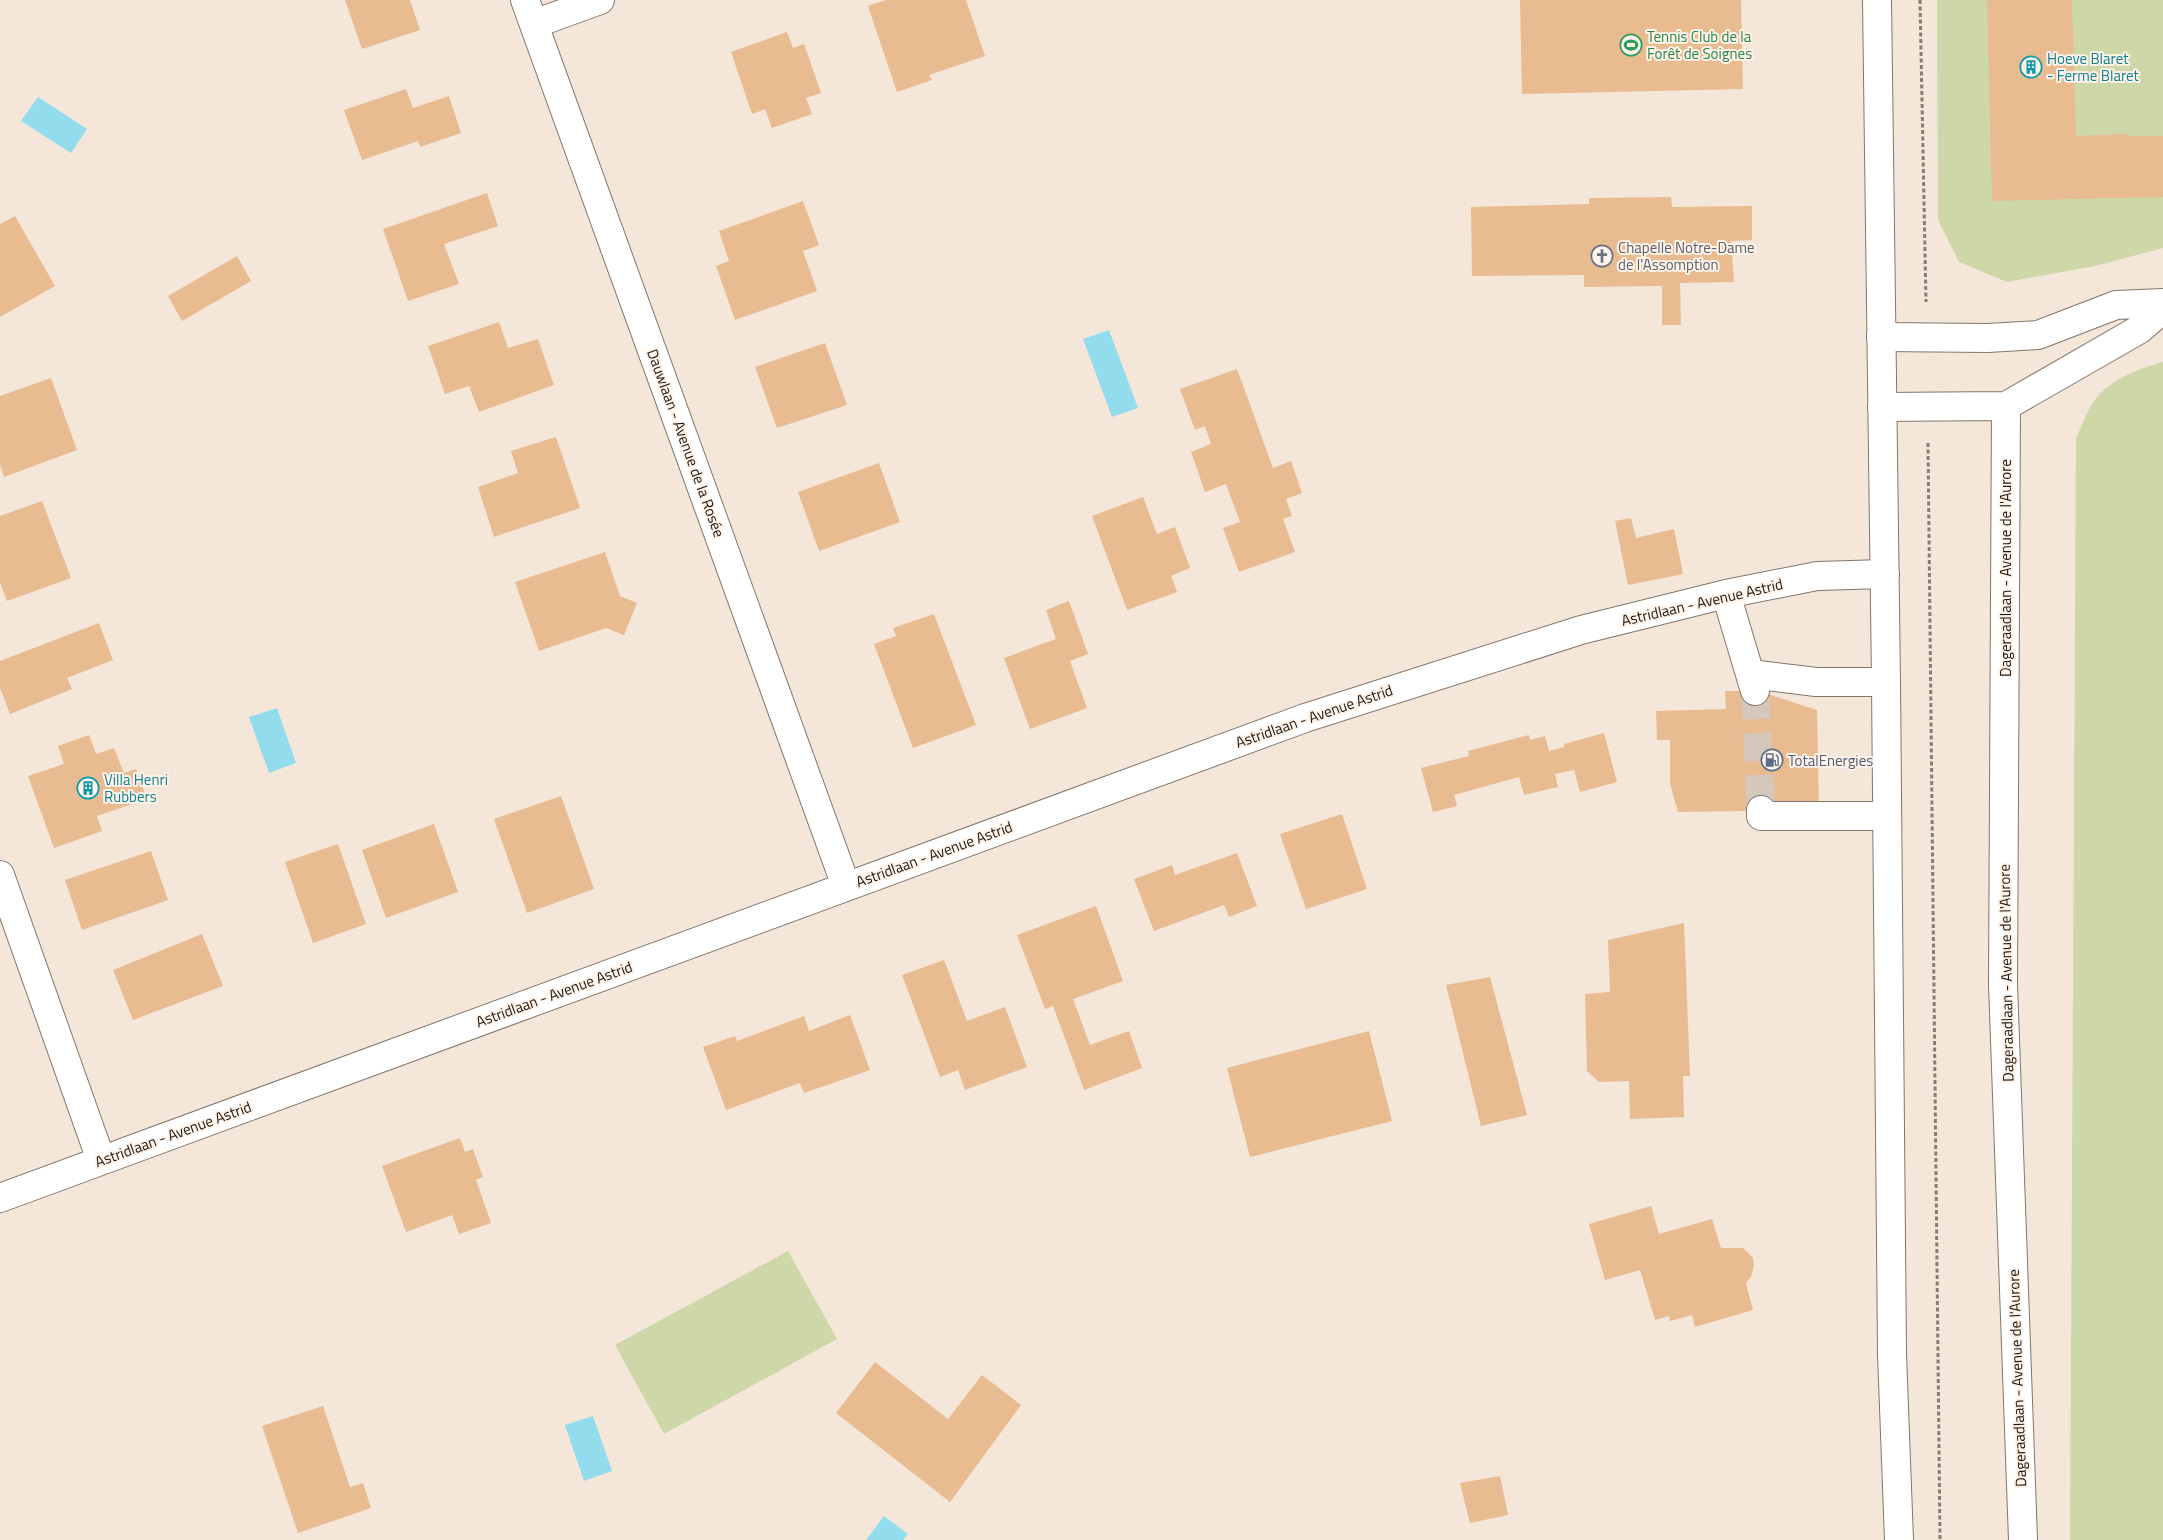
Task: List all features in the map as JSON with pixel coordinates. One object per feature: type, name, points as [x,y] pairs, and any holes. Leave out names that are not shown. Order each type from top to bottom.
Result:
[{"type":"street","points":[[530,12],[600,0]]},
{"type":"street","points":[[1877,0],[1885,574],[1892,1354],[1899,1540]]},
{"type":"street","name":"Dauwlaan - Avenue de la Rosée","points":[[530,12],[846,886]]},
{"type":"street","points":[[1882,337],[1988,338],[2038,335],[2116,305],[2163,303]]},
{"type":"street","points":[[1882,407],[2006,406],[2140,329],[2163,309]]},
{"type":"street","name":"Dageraadlaan - Avenue de l'Aurore","points":[[2006,406],[2004,984],[2023,1540]]},
{"type":"street","name":"Astridlaan - Avenue Astrid","points":[[0,1198],[846,886],[1342,706],[1581,630],[1726,594],[1817,576],[1885,574]]},
{"type":"street","points":[[1726,594],[1752,682],[1886,682]]},
{"type":"street","points":[[1761,810],[1761,816],[1886,816]]},
{"type":"street","points":[[0,875],[101,1160]]},
{"type":"path","points":[[1920,0],[1927,336]]},
{"type":"path","points":[[1928,407],[1940,1540]]},
{"type":"green space","points":[[1937,0],[2163,0],[2163,248],[2095,266],[2007,282],[1959,262],[1938,220]]},
{"type":"green space","points":[[2163,362],[2163,1540],[2070,1540],[2076,438],[2091,406],[2104,390],[2132,372]]},
{"type":"green space","points":[[788,1251],[837,1339],[664,1434],[615,1345]]},
{"type":"water","points":[[38,97],[87,129],[71,153],[21,121]]},
{"type":"water","points":[[1109,330],[1138,408],[1112,417],[1083,339]]},
{"type":"water","points":[[277,708],[296,763],[269,773],[249,717]]},
{"type":"water","points":[[593,1416],[612,1471],[584,1481],[565,1425]]},
{"type":"water","points":[[884,1516],[908,1534],[903,1540],[866,1540]]},
{"type":"building","points":[[345,0],[410,0],[420,30],[362,49]]},
{"type":"building","points":[[886,0],[966,0],[985,56],[929,75],[932,80],[897,92],[868,6]]},
{"type":"building","name":"Tennis Club de la Forêt de Soignes","points":[[1520,0],[1741,0],[1743,89],[1522,94]]},
{"type":"building","name":"Hoeve Blaret - Ferme Blaret","points":[[1987,0],[2072,0],[2076,136],[2127,134],[2127,136],[2163,136],[2163,197],[1992,201]]},
{"type":"building","points":[[787,32],[793,48],[804,44],[821,93],[806,98],[812,114],[772,128],[765,109],[752,114],[731,52]]},
{"type":"building","points":[[406,89],[413,108],[449,96],[461,133],[420,147],[418,141],[362,160],[344,110]]},
{"type":"building","points":[[487,193],[498,226],[444,244],[459,284],[408,301],[383,229]]},
{"type":"building","name":"Chapelle Notre-Dame de l'Assomption","points":[[1671,197],[1672,207],[1752,206],[1752,240],[1731,241],[1734,282],[1680,283],[1681,325],[1662,325],[1662,286],[1584,287],[1584,275],[1472,276],[1471,207],[1589,204],[1589,198]]},
{"type":"building","points":[[803,201],[819,245],[803,251],[817,291],[735,320],[716,266],[729,261],[719,231]]},
{"type":"building","points":[[15,216],[55,286],[0,317],[0,224]]},
{"type":"building","points":[[237,256],[251,281],[182,321],[168,296]]},
{"type":"building","points":[[499,322],[508,348],[538,339],[554,385],[479,412],[469,386],[445,394],[428,346]]},
{"type":"building","points":[[825,343],[847,405],[777,428],[755,367]]},
{"type":"building","points":[[1237,369],[1273,468],[1291,461],[1302,493],[1286,499],[1292,516],[1283,519],[1295,552],[1239,572],[1223,528],[1240,522],[1226,484],[1205,492],[1191,452],[1211,444],[1205,426],[1195,430],[1180,389]]},
{"type":"building","points":[[51,378],[77,450],[4,477],[0,465],[0,396]]},
{"type":"building","points":[[556,437],[580,508],[494,537],[478,487],[518,473],[511,451]]},
{"type":"building","points":[[879,463],[900,522],[819,551],[798,492]]},
{"type":"building","points":[[1143,497],[1157,534],[1175,527],[1190,568],[1171,576],[1177,592],[1127,610],[1092,516]]},
{"type":"building","points":[[42,501],[71,578],[7,601],[0,582],[0,516]]},
{"type":"building","points":[[1631,518],[1636,538],[1674,529],[1683,574],[1628,585],[1615,521]]},
{"type":"building","points":[[605,552],[620,596],[637,603],[624,635],[606,628],[539,651],[515,582]]},
{"type":"building","points":[[1069,601],[1088,654],[1070,661],[1087,708],[1030,729],[1004,658],[1056,639],[1046,610]]},
{"type":"building","points":[[934,614],[976,725],[913,748],[874,644],[896,636],[893,628]]},
{"type":"building","points":[[99,623],[113,660],[67,678],[72,689],[10,714],[0,688],[0,661]]},
{"type":"building","name":"TotalEnergies","points":[[1725,691],[1759,691],[1817,710],[1819,810],[1678,812],[1670,784],[1670,740],[1657,740],[1656,711],[1726,709]]},
{"type":"building","points":[[1604,733],[1617,782],[1580,792],[1574,770],[1555,774],[1558,787],[1524,795],[1519,777],[1454,795],[1457,806],[1433,812],[1421,768],[1469,756],[1468,751],[1529,735],[1530,740],[1545,736],[1549,751],[1564,747],[1564,744]]},
{"type":"building","name":"Villa Henri Rubbers","points":[[89,735],[96,754],[114,748],[124,773],[136,769],[147,799],[97,816],[102,831],[54,848],[28,776],[64,764],[58,746]]},
{"type":"building","points":[[561,796],[594,889],[527,913],[494,819]]},
{"type":"building","points":[[1342,814],[1367,889],[1306,909],[1280,834]]},
{"type":"building","points":[[434,824],[458,892],[386,918],[362,850]]},
{"type":"building","points":[[338,844],[366,924],[313,943],[285,862]]},
{"type":"building","points":[[151,851],[168,900],[82,930],[65,880]]},
{"type":"building","points":[[1237,853],[1257,906],[1229,917],[1224,905],[1154,931],[1134,879],[1172,865],[1175,875]]},
{"type":"building","points":[[1096,906],[1123,981],[1073,999],[1090,1045],[1129,1031],[1142,1068],[1084,1090],[1053,1006],[1045,1009],[1017,935]]},
{"type":"building","points":[[1684,923],[1690,1076],[1683,1076],[1684,1117],[1630,1119],[1629,1081],[1599,1082],[1587,1071],[1585,994],[1610,992],[1608,940]]},
{"type":"building","points":[[202,934],[223,986],[133,1020],[113,970]]},
{"type":"building","points":[[944,960],[967,1021],[1005,1007],[1027,1067],[965,1090],[958,1070],[940,1077],[902,975]]},
{"type":"building","points":[[1490,977],[1527,1115],[1481,1126],[1446,985]]},
{"type":"building","points":[[850,1015],[870,1070],[804,1093],[800,1083],[726,1110],[703,1047],[735,1036],[737,1041],[804,1016],[809,1031]]},
{"type":"building","points":[[1369,1031],[1392,1121],[1250,1157],[1227,1068]]},
{"type":"building","points":[[460,1138],[465,1152],[473,1149],[483,1177],[476,1180],[491,1223],[459,1234],[452,1215],[406,1232],[382,1166]]},
{"type":"building","points":[[1651,1206],[1659,1234],[1712,1219],[1721,1248],[1743,1248],[1753,1258],[1754,1265],[1751,1277],[1746,1283],[1753,1310],[1695,1327],[1692,1315],[1670,1321],[1669,1316],[1655,1320],[1640,1270],[1605,1280],[1589,1224]]},
{"type":"building","points":[[875,1362],[948,1419],[982,1375],[1021,1405],[950,1502],[836,1413]]},
{"type":"building","points":[[323,1406],[350,1487],[363,1483],[371,1508],[298,1533],[262,1426]]},
{"type":"building","points":[[1500,1476],[1508,1515],[1470,1523],[1460,1483]]},
{"type":"tunnel","points":[[1755,691],[1761,810]]},
{"type":"place","name":"Tennis Club de la Forêt de Soignes","points":[[1631,45]]},
{"type":"place","name":"Hoeve Blaret - Ferme Blaret","points":[[2031,67]]},
{"type":"place","name":"Chapelle Notre-Dame de l'Assomption","points":[[1602,256]]},
{"type":"place","name":"TotalEnergies","points":[[1772,760]]},
{"type":"place","name":"Villa Henri Rubbers","points":[[88,788]]}]
